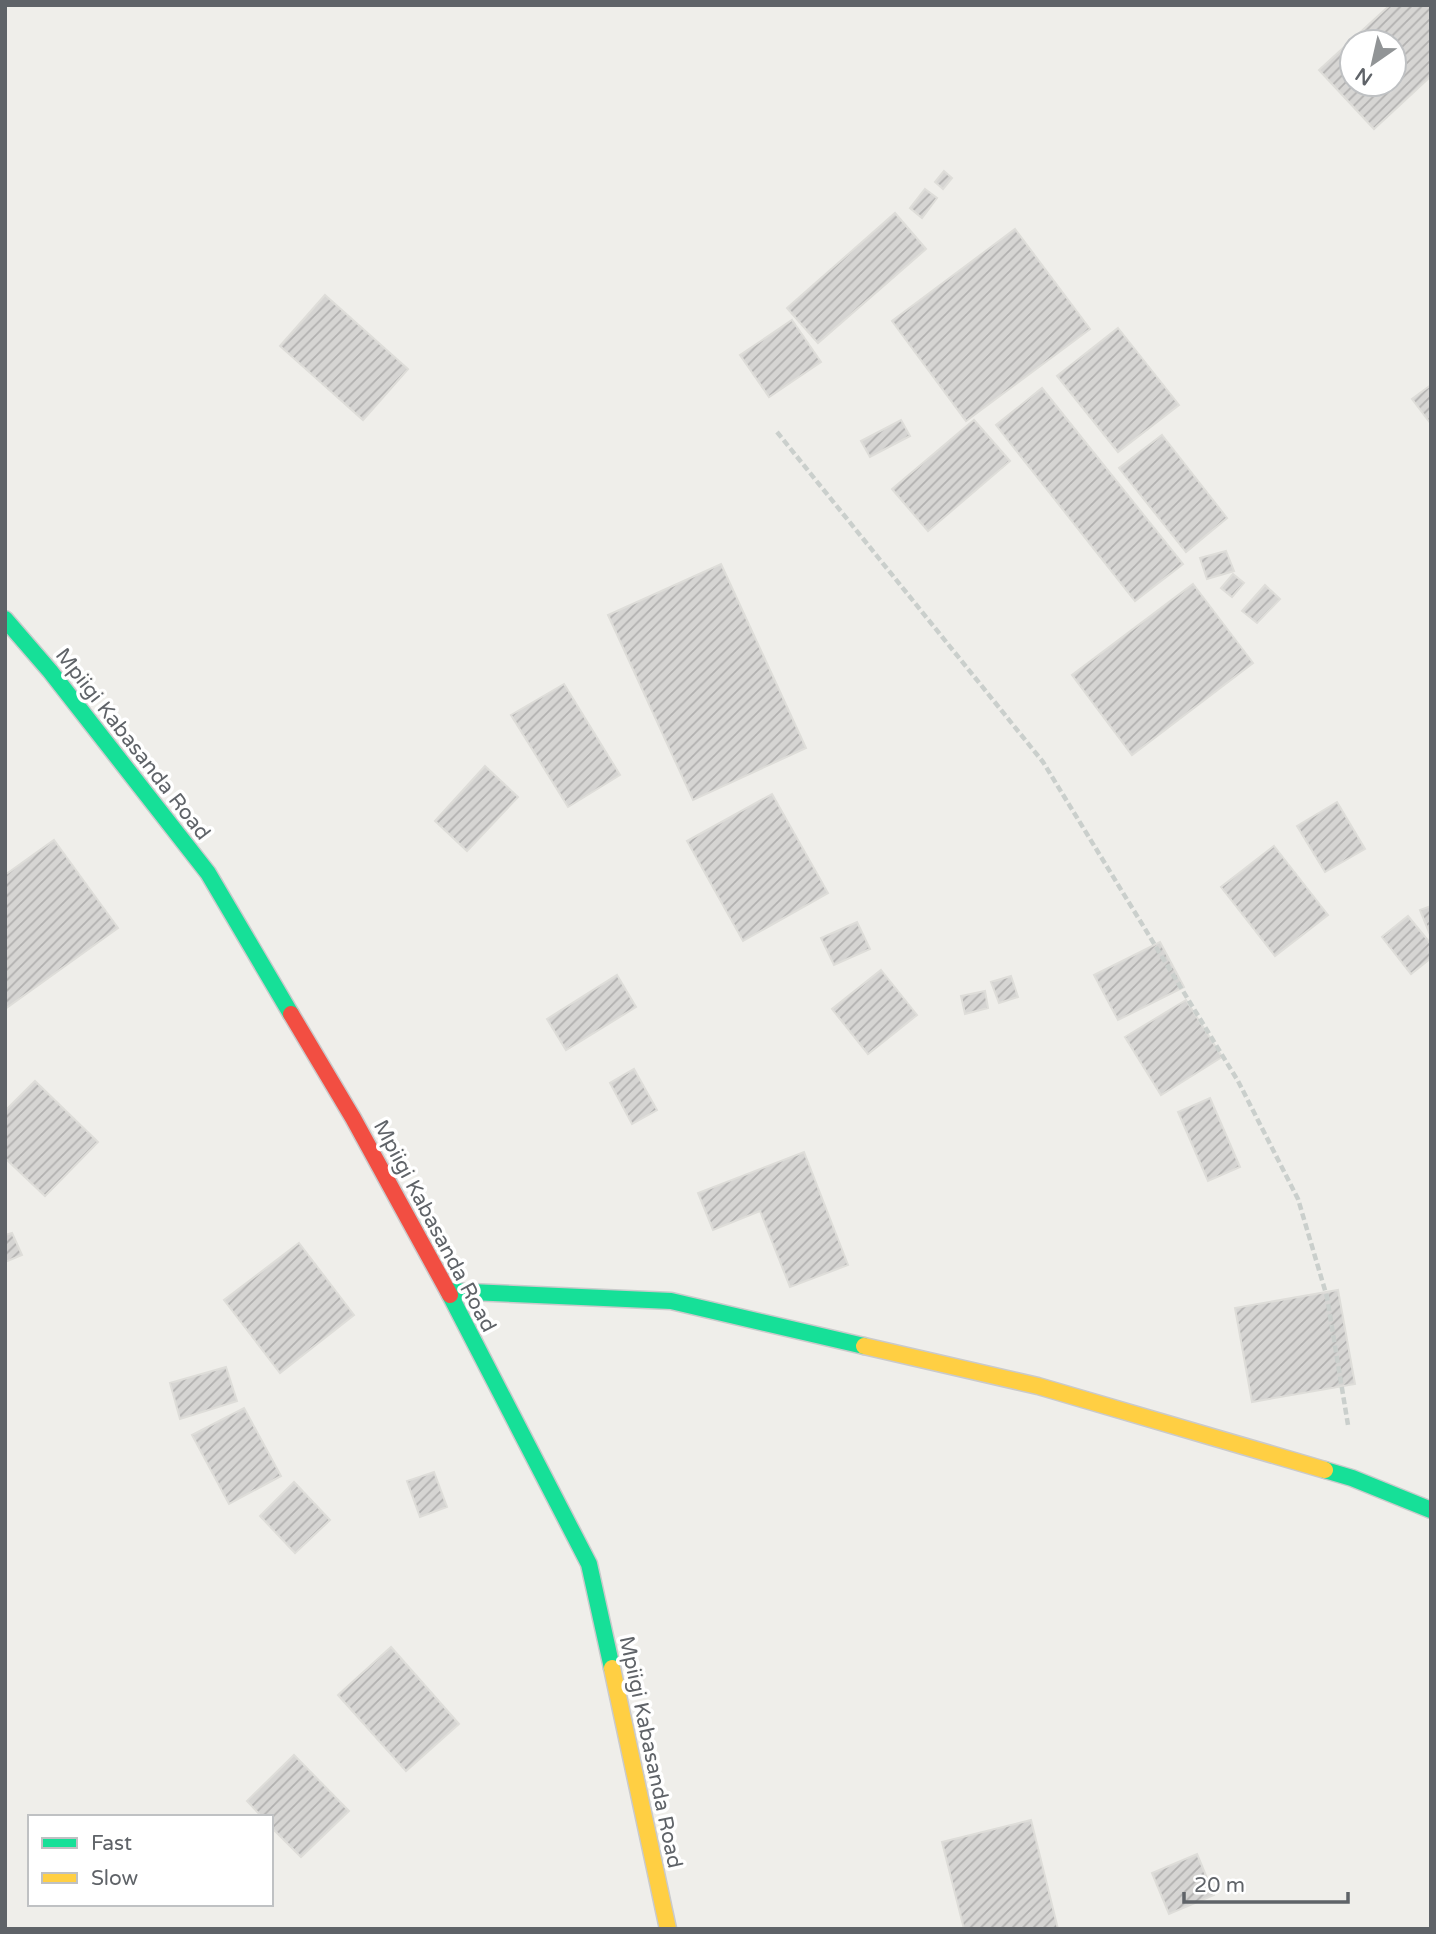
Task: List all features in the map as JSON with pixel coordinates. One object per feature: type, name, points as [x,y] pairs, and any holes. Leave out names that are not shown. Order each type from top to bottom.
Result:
[{"type":"main road","name":"Mpiigi Kabasanda Road","points":[[5,619],[50,671],[208,873],[353,1118],[448,1291],[589,1564],[668,1929]]},
{"type":"main road","points":[[448,1291],[671,1301],[1038,1386],[1352,1478],[1431,1510]]},
{"type":"path","points":[[777,432],[1044,762],[1238,1081],[1298,1199],[1327,1297],[1353,1452],[1352,1478]]},
{"type":"building","points":[[1390,5],[1431,5],[1431,76],[1408,97],[1408,28],[1365,28]]},
{"type":"building","points":[[1338,53],[1338,90],[1319,70]]},
{"type":"building","points":[[1345,98],[1407,98],[1374,129]]},
{"type":"building","points":[[944,171],[952,178],[943,189],[935,182]]},
{"type":"building","points":[[925,189],[937,198],[922,218],[910,208]]},
{"type":"building","points":[[895,213],[926,249],[818,343],[787,308]]},
{"type":"building","points":[[1015,229],[1090,329],[966,421],[892,321]]},
{"type":"building","points":[[325,295],[408,369],[363,420],[280,346]]},
{"type":"building","points":[[792,320],[821,362],[769,397],[740,355]]},
{"type":"building","points":[[1118,328],[1179,405],[1118,452],[1057,376]]},
{"type":"building","points":[[1431,385],[1431,424],[1412,399]]},
{"type":"building","points":[[1042,388],[1183,564],[1135,601],[996,425]]},
{"type":"building","points":[[901,420],[910,436],[870,457],[861,441]]},
{"type":"building","points":[[974,420],[1010,461],[928,531],[892,489]]},
{"type":"building","points":[[1162,435],[1227,518],[1186,552],[1119,468]]},
{"type":"building","points":[[1226,551],[1234,571],[1207,579],[1200,558]]},
{"type":"building","points":[[721,564],[806,748],[693,800],[608,615]]},
{"type":"building","points":[[1233,574],[1244,583],[1232,597],[1221,588]]},
{"type":"building","points":[[1193,584],[1253,663],[1132,755],[1072,675]]},
{"type":"building","points":[[1265,585],[1280,599],[1257,623],[1242,611]]},
{"type":"building","points":[[564,684],[620,775],[568,807],[511,715]]},
{"type":"building","points":[[485,766],[518,797],[467,851],[435,821]]},
{"type":"building","points":[[772,794],[828,893],[743,941],[687,841]]},
{"type":"building","points":[[1337,802],[1365,849],[1325,872],[1297,826]]},
{"type":"building","points":[[54,840],[118,928],[5,1009],[5,875]]},
{"type":"building","points":[[1274,846],[1328,915],[1275,956],[1221,887]]},
{"type":"building","points":[[1431,906],[1431,937],[1420,910]]},
{"type":"building","points":[[1408,916],[1431,944],[1431,958],[1411,974],[1382,937]]},
{"type":"building","points":[[857,922],[870,949],[834,965],[821,938]]},
{"type":"building","points":[[1160,942],[1184,987],[1118,1020],[1094,975]]},
{"type":"building","points":[[881,970],[917,1015],[868,1054],[832,1009]]},
{"type":"building","points":[[617,975],[636,1007],[566,1050],[547,1019]]},
{"type":"building","points":[[1011,976],[1018,997],[999,1003],[991,982]]},
{"type":"building","points":[[985,991],[988,1008],[965,1014],[961,996]]},
{"type":"building","points":[[1186,1000],[1222,1057],[1161,1095],[1125,1037]]},
{"type":"building","points":[[634,1069],[657,1110],[632,1124],[610,1083]]},
{"type":"building","points":[[35,1081],[98,1142],[45,1196],[5,1158],[5,1111]]},
{"type":"building","points":[[1210,1098],[1240,1167],[1208,1181],[1178,1112]]},
{"type":"building","points":[[804,1152],[848,1265],[790,1287],[760,1211],[713,1230],[698,1193]]},
{"type":"building","points":[[12,1233],[22,1255],[5,1262],[5,1235]]},
{"type":"building","points":[[299,1243],[354,1315],[280,1373],[224,1300]]},
{"type":"building","points":[[1338,1290],[1355,1384],[1252,1402],[1235,1308]]},
{"type":"building","points":[[226,1367],[237,1401],[180,1419],[170,1383]]},
{"type":"building","points":[[244,1408],[281,1476],[229,1504],[192,1435]]},
{"type":"building","points":[[434,1472],[447,1507],[420,1517],[407,1481]]},
{"type":"building","points":[[294,1482],[330,1520],[295,1553],[260,1516]]},
{"type":"building","points":[[391,1647],[459,1724],[406,1771],[338,1695]]},
{"type":"building","points":[[294,1755],[349,1811],[301,1857],[273,1829],[273,1815],[260,1815],[247,1801]]},
{"type":"building","points":[[1031,1820],[1058,1929],[964,1929],[942,1842]]},
{"type":"building","points":[[1197,1854],[1214,1895],[1169,1914],[1152,1873]]},
{"type":"traffic: fast","points":[[5,619],[50,671],[208,873],[291,1014]]},
{"type":"traffic: fast","points":[[448,1291],[671,1301],[864,1346]]},
{"type":"traffic: fast","points":[[450,1295],[589,1564],[612,1668]]},
{"type":"traffic: fast","points":[[1325,1470],[1431,1510]]},
{"type":"traffic: slow","points":[[864,1346],[1038,1386],[1325,1470]]},
{"type":"traffic: slow","points":[[612,1668],[668,1929]]},
{"type":"traffic: jam","points":[[291,1014],[353,1118],[450,1295]]}]
